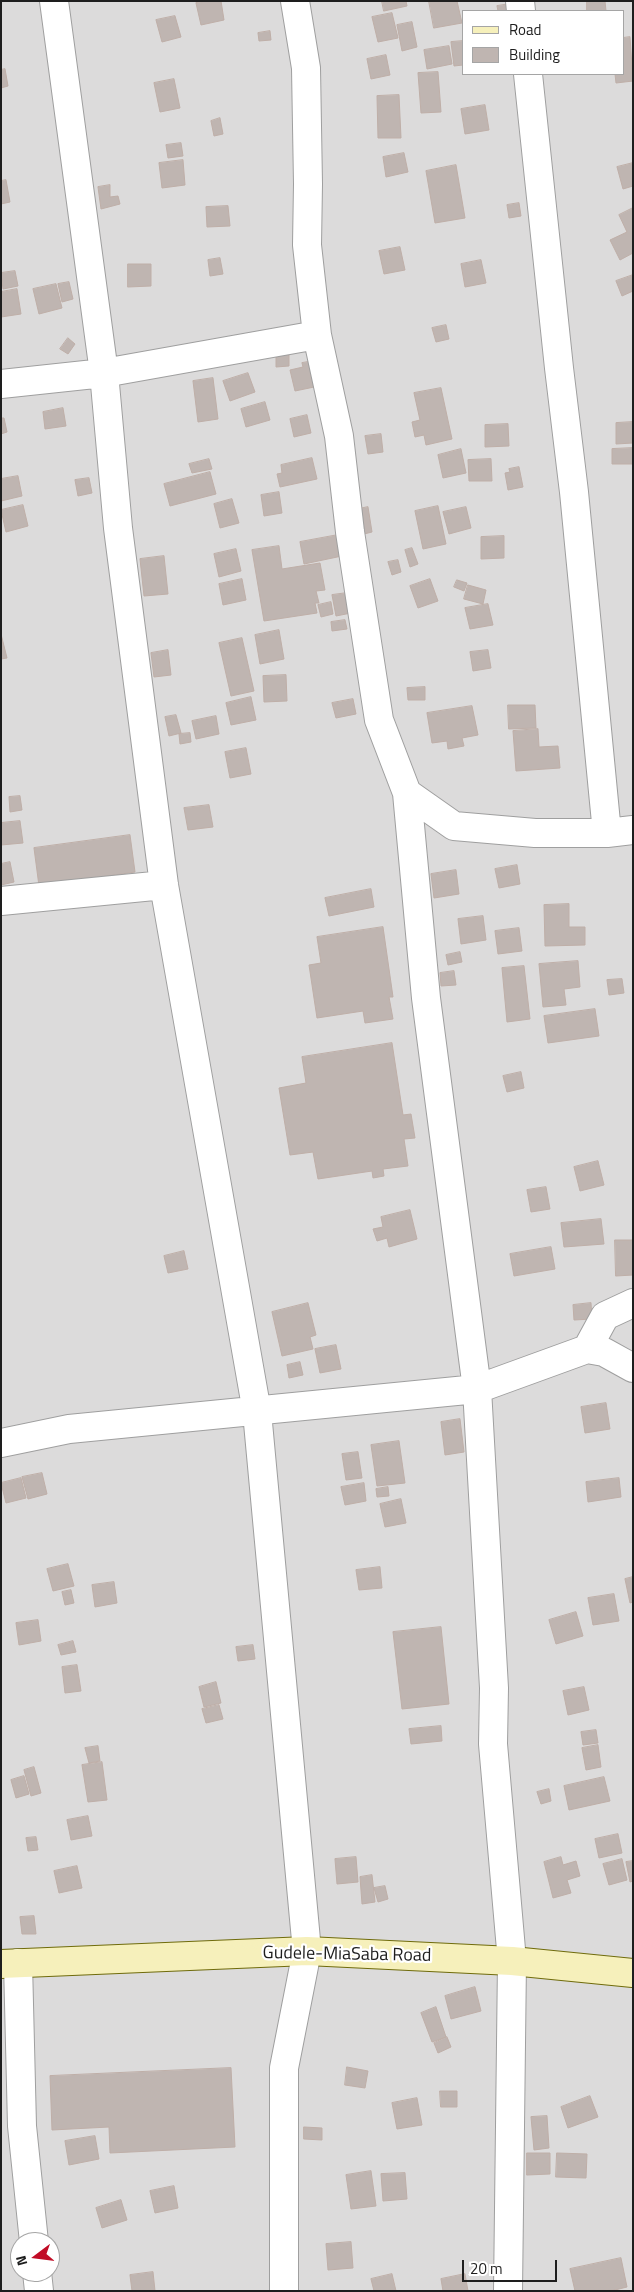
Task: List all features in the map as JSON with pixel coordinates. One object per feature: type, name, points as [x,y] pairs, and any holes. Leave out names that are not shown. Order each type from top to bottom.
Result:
[{"type":"street","points":[[54,1],[104,373],[118,528],[164,885],[257,1412],[307,1950],[284,2068],[284,2291]]},
{"type":"street","points":[[295,1],[306,68],[307,244],[317,335],[339,436],[350,532],[379,720],[407,793],[426,998],[476,1389],[494,1688],[493,1744],[512,1961],[508,2291]]},
{"type":"street","points":[[407,793],[454,826],[535,833],[626,831],[574,492],[528,75]]},
{"type":"street","points":[[1,384],[104,373],[317,335]]},
{"type":"street","points":[[1,901],[164,885]]},
{"type":"street","points":[[587,1349],[604,1316],[633,1303]]},
{"type":"street","points":[[1,1442],[70,1429],[476,1389],[587,1349],[604,1352],[633,1368]]},
{"type":"street","name":"Gudele-MiaSaba Road","points":[[10,1963],[307,1950],[512,1961],[633,1973]]},
{"type":"street","points":[[10,1963],[22,2126],[33,2232]]},
{"type":"shaded area","points":[[1,1],[633,1],[633,2291],[1,2291]]},
{"type":"building","points":[[221,1],[224,20],[201,25],[196,3]]},
{"type":"building","points":[[382,1],[406,1],[407,6],[384,11]]},
{"type":"building","points":[[429,1],[457,1],[462,23],[434,28]]},
{"type":"building","points":[[587,1],[605,1],[606,10],[587,10]]},
{"type":"building","points":[[510,4],[511,10],[498,10],[497,6]]},
{"type":"building","points":[[392,13],[398,38],[378,42],[372,17]]},
{"type":"building","points":[[175,16],[181,37],[162,42],[156,20]]},
{"type":"building","points":[[412,22],[417,47],[402,51],[397,25]]},
{"type":"building","points":[[270,31],[271,40],[259,41],[258,33]]},
{"type":"building","points":[[630,37],[633,81],[616,83],[615,75],[624,75],[624,38]]},
{"type":"building","points":[[462,41],[462,65],[454,66],[451,42]]},
{"type":"building","points":[[449,46],[452,64],[427,69],[424,50]]},
{"type":"building","points":[[386,55],[390,75],[371,79],[367,59]]},
{"type":"building","points":[[5,69],[8,86],[1,88],[1,70]]},
{"type":"building","points":[[438,72],[441,112],[421,113],[418,73]]},
{"type":"building","points":[[174,79],[180,108],[160,112],[154,83]]},
{"type":"building","points":[[399,95],[401,138],[378,138],[377,96]]},
{"type":"building","points":[[485,105],[489,130],[465,134],[461,109]]},
{"type":"building","points":[[220,118],[223,134],[214,136],[211,121]]},
{"type":"building","points":[[181,143],[183,156],[168,158],[166,145]]},
{"type":"building","points":[[404,153],[408,172],[386,177],[383,157]]},
{"type":"building","points":[[183,160],[185,185],[162,188],[159,163]]},
{"type":"building","points":[[633,163],[633,186],[623,189],[617,167]]},
{"type":"building","points":[[456,165],[465,218],[435,223],[426,171]]},
{"type":"building","points":[[6,180],[10,202],[1,204],[1,181]]},
{"type":"building","points":[[110,185],[110,197],[118,196],[120,204],[101,209],[98,187]]},
{"type":"building","points":[[519,203],[521,216],[509,218],[507,205]]},
{"type":"building","points":[[228,206],[230,226],[207,227],[206,207]]},
{"type":"building","points":[[633,208],[633,253],[620,260],[610,240],[627,232],[619,215]]},
{"type":"building","points":[[400,247],[405,270],[384,274],[379,251]]},
{"type":"building","points":[[220,258],[223,274],[210,276],[208,260]]},
{"type":"building","points":[[481,260],[486,283],[465,287],[461,264]]},
{"type":"building","points":[[128,264],[151,264],[151,286],[128,287]]},
{"type":"building","points":[[15,271],[18,286],[3,289],[1,273]]},
{"type":"building","points":[[633,275],[633,291],[622,296],[616,281]]},
{"type":"building","points":[[69,282],[73,299],[62,302],[58,284]]},
{"type":"building","points":[[56,284],[62,308],[39,314],[33,289]]},
{"type":"building","points":[[17,289],[21,314],[1,317],[1,292]]},
{"type":"building","points":[[446,325],[449,339],[436,342],[432,328]]},
{"type":"building","points":[[68,338],[75,344],[68,354],[60,349]]},
{"type":"building","points":[[289,355],[289,366],[276,367],[276,356]]},
{"type":"building","points":[[314,361],[319,386],[295,391],[290,370],[303,367],[302,363]]},
{"type":"building","points":[[248,373],[255,392],[230,401],[223,381]]},
{"type":"building","points":[[213,378],[218,419],[198,422],[193,381]]},
{"type":"building","points":[[441,388],[452,439],[426,445],[424,435],[415,437],[412,422],[420,420],[414,393]]},
{"type":"building","points":[[265,402],[270,420],[246,427],[241,409]]},
{"type":"building","points":[[63,408],[66,426],[45,429],[43,412]]},
{"type":"building","points":[[307,415],[311,433],[294,437],[290,419]]},
{"type":"building","points":[[1,418],[4,418],[7,432],[1,434]]},
{"type":"building","points":[[633,422],[633,443],[616,444],[616,423]]},
{"type":"building","points":[[508,424],[509,446],[485,447],[485,425]]},
{"type":"building","points":[[381,434],[383,452],[368,454],[365,436]]},
{"type":"building","points":[[633,448],[633,464],[612,464],[612,449]]},
{"type":"building","points":[[461,449],[466,473],[443,478],[438,455]]},
{"type":"building","points":[[312,458],[317,479],[280,487],[277,474],[282,473],[281,465]]},
{"type":"building","points":[[209,459],[212,469],[192,473],[189,464]]},
{"type":"building","points":[[491,459],[492,481],[469,481],[468,460]]},
{"type":"building","points":[[519,467],[523,487],[508,490],[505,473],[510,472],[509,469]]},
{"type":"building","points":[[210,472],[216,494],[170,506],[164,484]]},
{"type":"building","points":[[18,476],[22,496],[1,501],[1,479]]},
{"type":"building","points":[[89,478],[92,493],[78,496],[75,480]]},
{"type":"building","points":[[279,492],[282,513],[264,516],[261,495]]},
{"type":"building","points":[[232,499],[239,523],[220,528],[214,504]]},
{"type":"building","points":[[23,505],[28,526],[6,532],[1,510]]},
{"type":"building","points":[[438,506],[446,544],[423,549],[415,511]]},
{"type":"building","points":[[368,507],[372,532],[364,534],[359,509]]},
{"type":"building","points":[[466,507],[471,528],[449,534],[443,512]]},
{"type":"building","points":[[338,535],[342,556],[304,564],[300,542]]},
{"type":"building","points":[[504,536],[504,558],[481,559],[481,537]]},
{"type":"building","points":[[279,546],[282,569],[320,563],[325,590],[316,591],[319,603],[315,603],[317,613],[264,621],[252,550]]},
{"type":"building","points":[[412,548],[418,564],[410,567],[405,550]]},
{"type":"building","points":[[236,549],[241,571],[219,577],[214,554]]},
{"type":"building","points":[[164,556],[168,594],[144,596],[140,559]]},
{"type":"building","points":[[398,560],[401,572],[392,575],[388,562]]},
{"type":"building","points":[[242,579],[246,600],[223,605],[219,584]]},
{"type":"building","points":[[430,579],[438,601],[418,608],[410,586]]},
{"type":"building","points":[[457,580],[467,583],[464,591],[454,587]]},
{"type":"building","points":[[468,585],[486,590],[483,604],[464,599]]},
{"type":"building","points":[[347,593],[351,613],[336,616],[332,595]]},
{"type":"building","points":[[331,602],[333,614],[321,617],[318,605]]},
{"type":"building","points":[[488,604],[493,625],[470,629],[465,608]]},
{"type":"building","points":[[345,620],[347,629],[332,631],[331,622]]},
{"type":"building","points":[[279,630],[284,659],[260,664],[255,635]]},
{"type":"building","points":[[1,634],[7,658],[1,659]]},
{"type":"building","points":[[242,638],[254,691],[231,696],[219,643]]},
{"type":"building","points":[[168,650],[171,675],[154,677],[151,653]]},
{"type":"building","points":[[488,650],[491,668],[473,671],[470,652]]},
{"type":"building","points":[[286,675],[287,701],[264,702],[263,676]]},
{"type":"building","points":[[425,687],[425,700],[408,700],[407,688]]},
{"type":"building","points":[[251,697],[256,720],[231,725],[226,703]]},
{"type":"building","points":[[353,699],[356,714],[336,718],[332,703]]},
{"type":"building","points":[[508,705],[535,705],[536,728],[509,729]]},
{"type":"building","points":[[472,706],[478,735],[462,738],[464,746],[448,749],[447,741],[432,743],[427,713]]},
{"type":"building","points":[[176,715],[181,733],[169,736],[165,717]]},
{"type":"building","points":[[216,716],[219,734],[196,739],[192,721]]},
{"type":"building","points":[[538,729],[539,747],[558,746],[560,768],[516,771],[513,731]]},
{"type":"building","points":[[190,733],[191,742],[180,744],[179,734]]},
{"type":"building","points":[[246,748],[251,774],[230,778],[225,752]]},
{"type":"building","points":[[20,796],[22,810],[10,812],[9,797]]},
{"type":"building","points":[[209,805],[213,827],[188,830],[184,808]]},
{"type":"building","points":[[20,821],[23,843],[1,845],[1,823]]},
{"type":"building","points":[[130,835],[135,872],[39,886],[34,848]]},
{"type":"building","points":[[10,862],[14,882],[1,885],[1,864]]},
{"type":"building","points":[[517,865],[520,884],[499,888],[495,869]]},
{"type":"building","points":[[456,870],[459,894],[434,898],[431,874]]},
{"type":"building","points":[[371,889],[374,907],[329,916],[325,898]]},
{"type":"building","points":[[569,904],[569,927],[585,927],[585,945],[545,946],[544,905]]},
{"type":"building","points":[[483,916],[486,940],[461,944],[458,919]]},
{"type":"building","points":[[383,927],[393,997],[389,997],[393,1019],[365,1023],[363,1011],[317,1018],[309,965],[321,963],[317,937]]},
{"type":"building","points":[[519,928],[522,951],[498,954],[495,931]]},
{"type":"building","points":[[460,952],[462,962],[448,965],[446,955]]},
{"type":"building","points":[[578,961],[580,987],[564,989],[566,1005],[543,1007],[539,964]]},
{"type":"building","points":[[524,966],[530,1019],[507,1022],[502,968]]},
{"type":"building","points":[[454,971],[456,985],[441,986],[440,973]]},
{"type":"building","points":[[622,979],[624,993],[609,995],[607,980]]},
{"type":"building","points":[[595,1009],[599,1036],[548,1043],[544,1016]]},
{"type":"building","points":[[392,1043],[403,1115],[411,1114],[415,1138],[404,1139],[408,1166],[383,1169],[384,1176],[373,1178],[372,1171],[318,1179],[313,1152],[290,1155],[279,1088],[306,1083],[302,1057]]},
{"type":"building","points":[[521,1072],[524,1088],[507,1092],[503,1076]]},
{"type":"building","points":[[598,1161],[604,1185],[580,1191],[574,1167]]},
{"type":"building","points":[[546,1187],[550,1209],[531,1212],[527,1190]]},
{"type":"building","points":[[410,1210],[417,1239],[389,1247],[387,1238],[377,1241],[373,1229],[383,1227],[381,1217]]},
{"type":"building","points":[[601,1219],[604,1244],[564,1247],[561,1223]]},
{"type":"building","points":[[615,1240],[633,1240],[633,1275],[616,1276]]},
{"type":"building","points":[[551,1247],[555,1269],[514,1276],[510,1254]]},
{"type":"building","points":[[184,1251],[188,1269],[168,1273],[164,1256]]},
{"type":"building","points":[[308,1303],[316,1335],[310,1337],[313,1349],[282,1356],[272,1312]]},
{"type":"building","points":[[591,1303],[592,1319],[574,1320],[573,1305]]},
{"type":"building","points":[[336,1345],[341,1369],[320,1373],[315,1349]]},
{"type":"building","points":[[300,1362],[303,1375],[289,1378],[287,1365]]},
{"type":"building","points":[[606,1403],[610,1429],[585,1433],[581,1407]]},
{"type":"building","points":[[460,1419],[464,1452],[445,1455],[441,1422]]},
{"type":"building","points":[[399,1441],[405,1483],[377,1486],[371,1445]]},
{"type":"building","points":[[358,1452],[362,1478],[346,1480],[342,1454]]},
{"type":"building","points":[[42,1473],[47,1494],[28,1499],[22,1477]]},
{"type":"building","points":[[21,1478],[26,1498],[6,1503],[1,1483]]},
{"type":"building","points":[[619,1478],[621,1497],[588,1502],[586,1482]]},
{"type":"building","points":[[364,1483],[366,1501],[345,1505],[341,1487]]},
{"type":"building","points":[[388,1487],[389,1496],[377,1497],[376,1489]]},
{"type":"building","points":[[401,1499],[406,1523],[385,1527],[380,1504]]},
{"type":"building","points":[[68,1564],[74,1586],[53,1591],[47,1569]]},
{"type":"building","points":[[380,1567],[382,1588],[359,1590],[356,1570]]},
{"type":"building","points":[[633,1577],[633,1602],[630,1603],[625,1579]]},
{"type":"building","points":[[114,1582],[117,1603],[95,1607],[92,1585]]},
{"type":"building","points":[[71,1590],[74,1603],[65,1605],[62,1592]]},
{"type":"building","points":[[614,1594],[619,1621],[593,1625],[588,1598]]},
{"type":"building","points":[[576,1612],[583,1636],[556,1644],[549,1620]]},
{"type":"building","points":[[38,1620],[41,1641],[19,1645],[16,1623]]},
{"type":"building","points":[[441,1627],[449,1704],[402,1709],[393,1632]]},
{"type":"building","points":[[73,1641],[76,1652],[61,1655],[58,1645]]},
{"type":"building","points":[[253,1645],[255,1659],[238,1661],[236,1647]]},
{"type":"building","points":[[77,1665],[81,1691],[65,1693],[62,1667]]},
{"type":"building","points":[[216,1682],[221,1703],[204,1707],[199,1687]]},
{"type":"building","points":[[584,1687],[589,1710],[568,1715],[563,1691]]},
{"type":"building","points":[[219,1705],[223,1719],[206,1723],[202,1709]]},
{"type":"building","points":[[441,1726],[442,1741],[411,1744],[409,1729]]},
{"type":"building","points":[[596,1730],[598,1743],[583,1745],[581,1732]]},
{"type":"building","points":[[598,1745],[601,1767],[586,1770],[582,1748]]},
{"type":"building","points":[[98,1746],[100,1761],[89,1763],[85,1748]]},
{"type":"building","points":[[102,1762],[107,1800],[88,1802],[82,1765]]},
{"type":"building","points":[[34,1767],[41,1793],[31,1796],[24,1770]]},
{"type":"building","points":[[24,1776],[29,1794],[16,1798],[11,1780]]},
{"type":"building","points":[[604,1777],[610,1801],[569,1810],[564,1786]]},
{"type":"building","points":[[549,1789],[551,1801],[541,1804],[537,1792]]},
{"type":"building","points":[[88,1816],[92,1836],[71,1840],[67,1820]]},
{"type":"building","points":[[618,1834],[622,1853],[599,1858],[595,1839]]},
{"type":"building","points":[[36,1837],[38,1850],[28,1851],[26,1838]]},
{"type":"building","points":[[356,1857],[358,1882],[337,1884],[335,1859]]},
{"type":"building","points":[[561,1857],[563,1865],[576,1861],[580,1876],[567,1880],[571,1893],[553,1898],[544,1862]]},
{"type":"building","points":[[622,1859],[627,1880],[609,1885],[603,1864]]},
{"type":"building","points":[[633,1861],[633,1881],[630,1882],[626,1862]]},
{"type":"building","points":[[77,1866],[82,1888],[59,1893],[54,1871]]},
{"type":"building","points":[[372,1875],[375,1902],[362,1904],[360,1877]]},
{"type":"building","points":[[385,1886],[388,1899],[378,1902],[374,1888]]},
{"type":"building","points":[[34,1916],[36,1934],[22,1934],[20,1917]]},
{"type":"building","points":[[475,1987],[481,2011],[451,2019],[445,1996]]},
{"type":"building","points":[[436,2007],[446,2037],[432,2042],[421,2013]]},
{"type":"building","points":[[447,2037],[451,2047],[438,2053],[434,2043]]},
{"type":"building","points":[[347,2067],[368,2071],[365,2088],[345,2085]]},
{"type":"building","points":[[231,2068],[235,2147],[110,2153],[109,2127],[52,2130],[50,2076]]},
{"type":"building","points":[[440,2091],[457,2091],[457,2107],[441,2107]]},
{"type":"building","points":[[590,2096],[598,2117],[568,2128],[561,2107]]},
{"type":"building","points":[[417,2098],[422,2125],[397,2129],[392,2103]]},
{"type":"building","points":[[547,2116],[549,2148],[534,2150],[531,2117]]},
{"type":"building","points":[[304,2127],[322,2128],[322,2140],[304,2139]]},
{"type":"building","points":[[95,2136],[99,2159],[69,2165],[65,2141]]},
{"type":"building","points":[[527,2153],[550,2153],[550,2174],[527,2175]]},
{"type":"building","points":[[557,2153],[587,2154],[586,2178],[556,2177]]},
{"type":"building","points":[[371,2171],[376,2206],[351,2209],[346,2175]]},
{"type":"building","points":[[405,2173],[407,2199],[383,2201],[381,2174]]},
{"type":"building","points":[[174,2186],[178,2208],[155,2213],[150,2191]]},
{"type":"building","points":[[121,2200],[127,2220],[102,2228],[96,2208]]},
{"type":"building","points":[[351,2242],[353,2268],[328,2270],[326,2244]]},
{"type":"building","points":[[621,2258],[627,2287],[611,2291],[575,2291],[570,2269]]},
{"type":"building","points":[[153,2272],[155,2291],[132,2291],[130,2275]]},
{"type":"building","points":[[392,2274],[396,2291],[374,2291],[371,2279]]},
{"type":"building","points":[[465,2274],[468,2291],[443,2291],[441,2279]]}]
